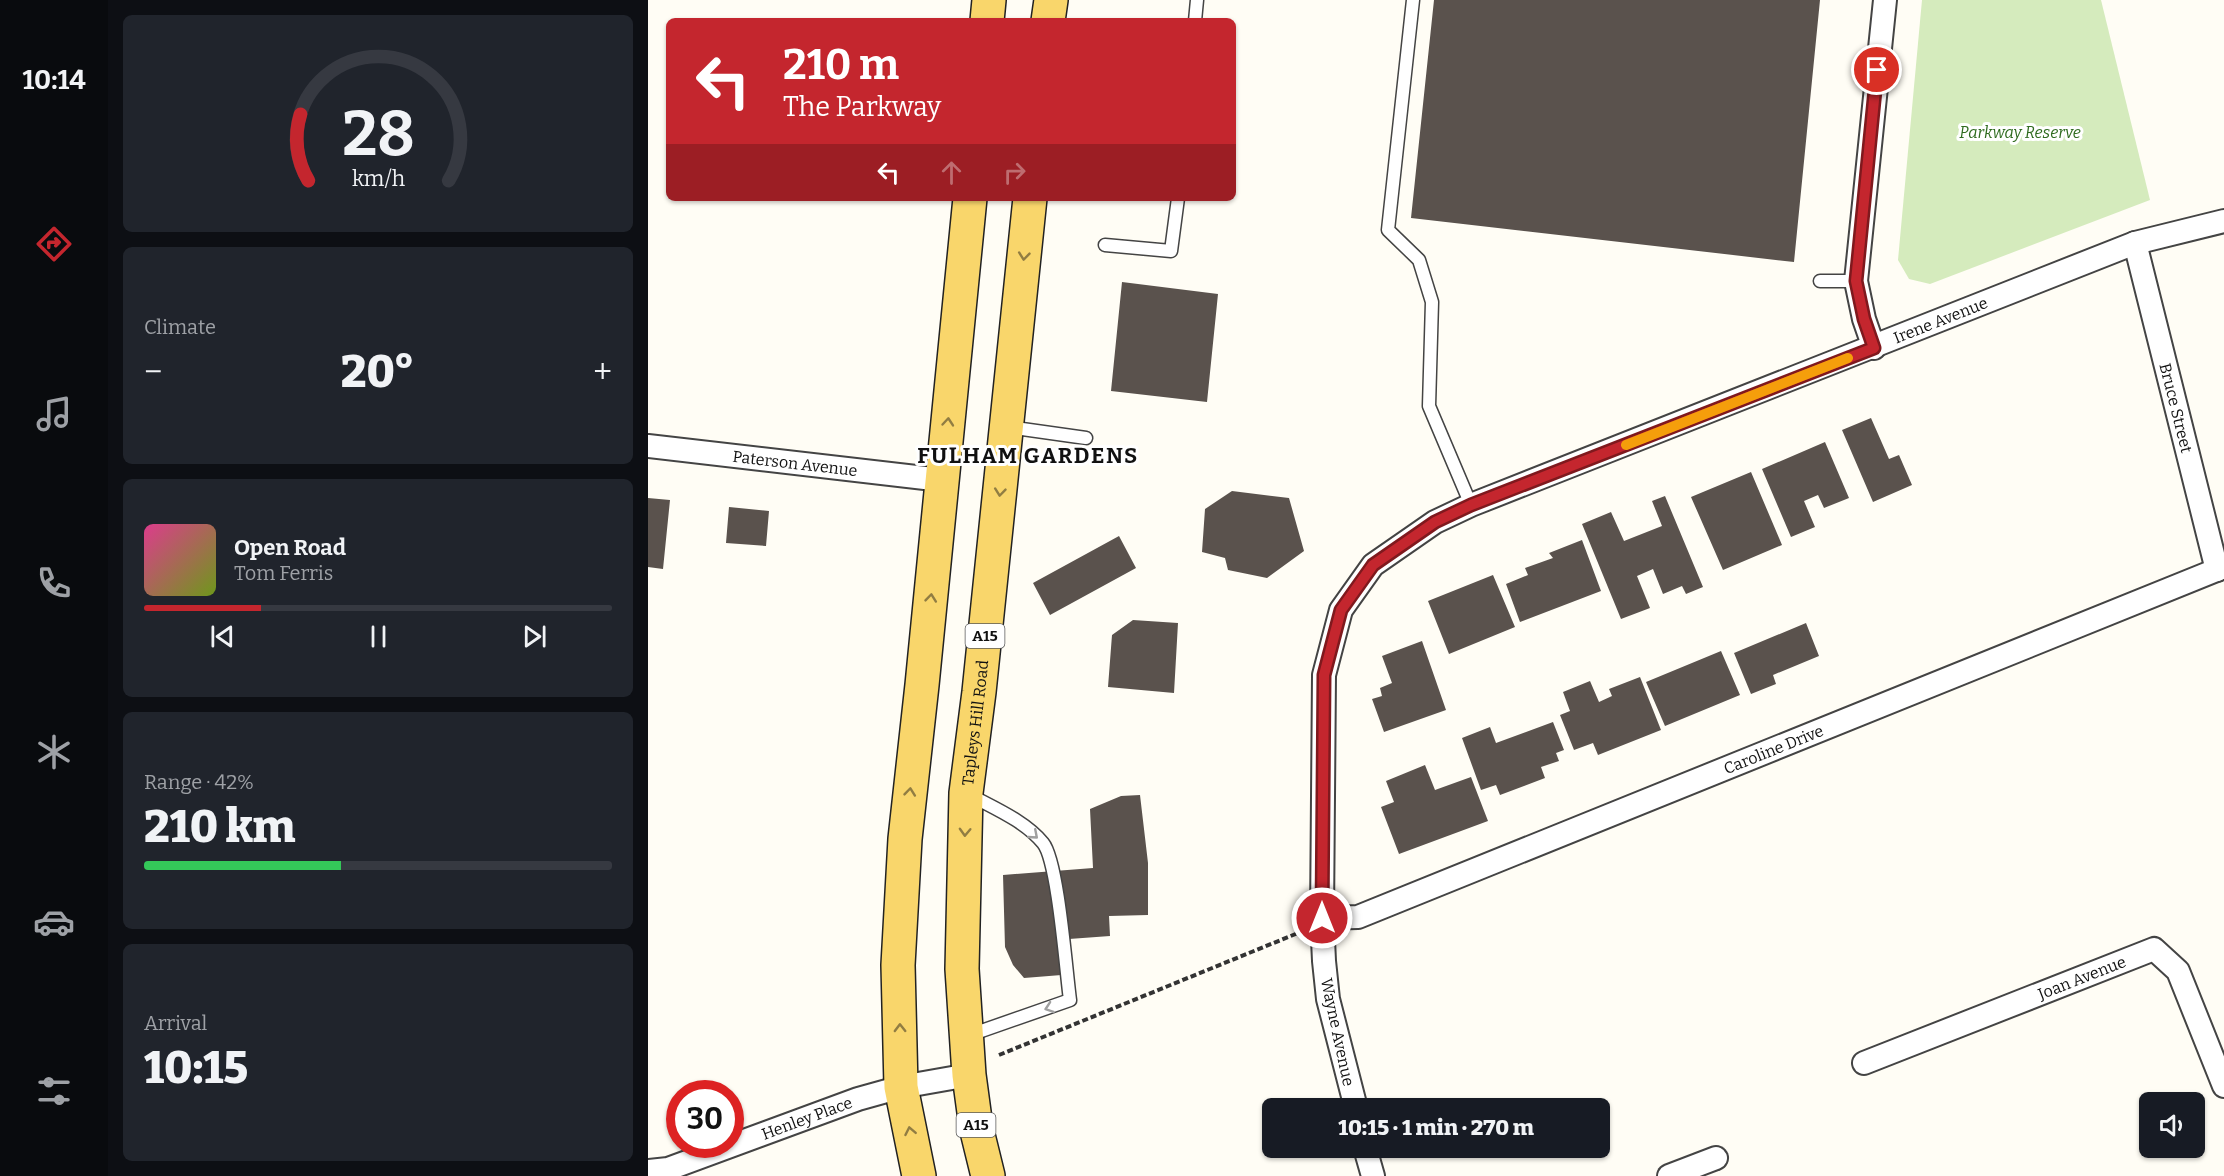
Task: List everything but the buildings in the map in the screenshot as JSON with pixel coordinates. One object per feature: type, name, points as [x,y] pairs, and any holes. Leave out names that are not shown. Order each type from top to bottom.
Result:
[{"type":"main road","points":[[987,18],[989,0]]},
{"type":"main road","points":[[1048,18],[1051,0]]},
{"type":"main road","points":[[919,1176],[901,1087],[898,965],[905,839],[970,201]]},
{"type":"main road","name":"Tapleys Hill Road","points":[[988,1176],[976,1127],[980,1066],[966,1036],[962,969],[966,793],[980,692],[1030,201]]},
{"type":"street","points":[[1874,348],[1864,319],[1856,281],[1885,0]]},
{"type":"street","name":"Irene Avenue","points":[[1322,918],[1324,675],[1341,610],[1373,565],[1435,522],[1471,505],[1874,348],[2135,243],[2224,221]]},
{"type":"street","name":"Bruce Street","points":[[2135,243],[2221,569]]},
{"type":"street","name":"Paterson Avenue","points":[[648,446],[942,480]]},
{"type":"street","name":"Caroline Drive","points":[[1322,918],[1358,917],[2221,569]]},
{"type":"street","name":"Wayne Avenue","points":[[1322,918],[1328,999],[1353,1098]]},
{"type":"street","name":"Joan Avenue","points":[[1864,1063],[2154,949],[2178,971],[2224,1086]]},
{"type":"street","name":"Henley Place","points":[[648,1171],[668,1169],[858,1098],[980,1066]]},
{"type":"street","points":[[1368,1158],[1373,1176]]},
{"type":"street","points":[[1669,1176],[1716,1158]]},
{"type":"lane","points":[[1195,18],[1197,0]]},
{"type":"lane","points":[[1413,0],[1388,230],[1419,260],[1432,302],[1429,406],[1471,505]]},
{"type":"lane","points":[[1105,245],[1171,251],[1178,201]]},
{"type":"lane","points":[[1820,281],[1856,281]]},
{"type":"lane","points":[[1007,427],[1086,438]]},
{"type":"lane","points":[[966,793],[1022,825],[1044,844],[1053,872],[1070,1000],[966,1036]]},
{"type":"path","points":[[980,1066],[1298,933]]},
{"type":"green space","name":"Parkway Reserve","points":[[1922,0],[2101,0],[2150,200],[1930,284],[1909,279],[1898,260]]},
{"type":"slow traffic","points":[[1626,445],[1848,358]]},
{"type":"district","name":"FULHAM GARDENS","points":[[1028,455]]},
{"type":"route","points":[[1322,918],[1324,675],[1341,610],[1373,565],[1435,522],[1471,505],[1874,348],[1864,319],[1856,281],[1877,70]]}]
